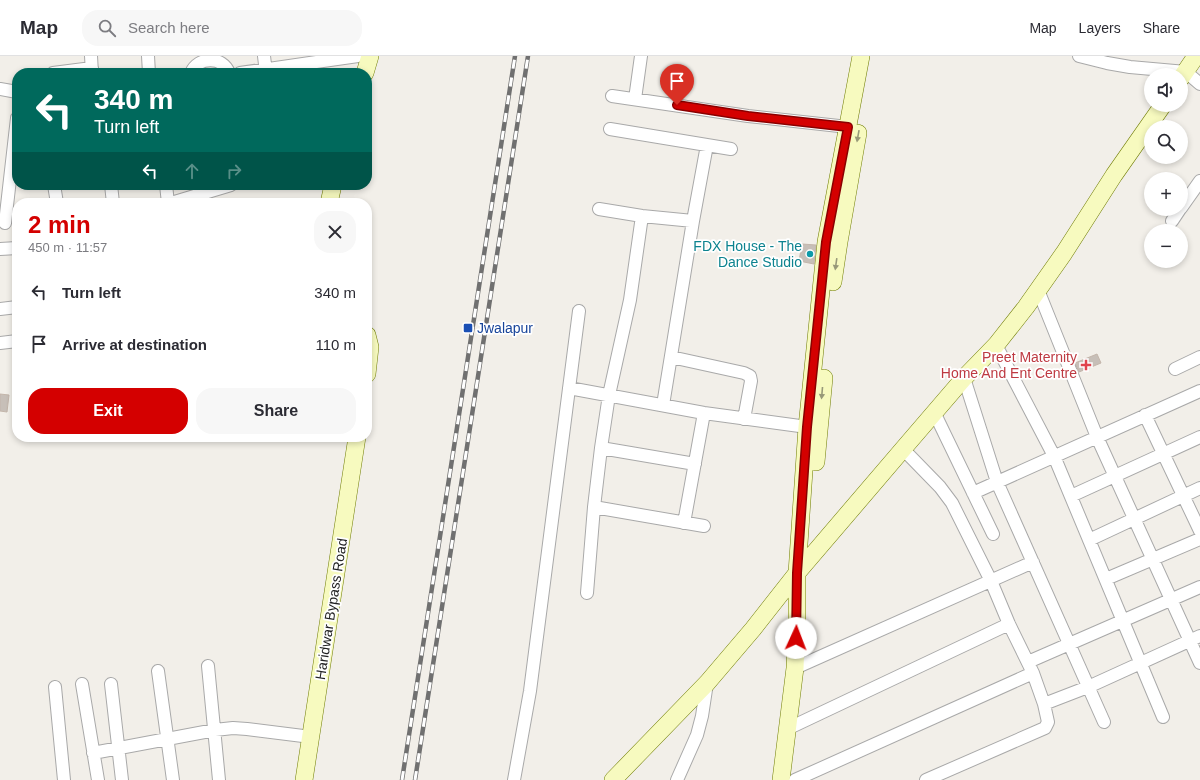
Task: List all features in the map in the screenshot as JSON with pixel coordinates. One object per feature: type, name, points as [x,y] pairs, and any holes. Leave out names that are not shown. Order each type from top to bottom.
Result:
[{"type":"main road","points":[[366,68],[370,56]]},
{"type":"main road","points":[[781,780],[795,668],[797,573],[807,427],[826,242],[861,56]]},
{"type":"main road","points":[[797,573],[810,524],[832,291],[839,242],[872,56]]},
{"type":"main road","points":[[613,780],[707,683],[753,629],[797,573],[934,412],[996,345],[1064,253],[1114,175],[1158,112]]},
{"type":"main road","name":"Haridwar Bypass Road","points":[[304,780],[356,442]]},
{"type":"street","points":[[148,56],[149,68]]},
{"type":"street","points":[[264,56],[266,68]]},
{"type":"street","points":[[279,68],[318,59],[358,56]]},
{"type":"street","points":[[635,99],[641,56]]},
{"type":"street","points":[[1078,56],[1130,67],[1190,64],[1200,84]]},
{"type":"street","points":[[193,68],[196,62],[207,57],[219,60],[224,64],[226,68]]},
{"type":"street","points":[[81,68],[92,66]]},
{"type":"street","points":[[0,89],[12,93]]},
{"type":"street","points":[[612,96],[748,116],[848,127]]},
{"type":"street","points":[[610,129],[731,150]]},
{"type":"street","points":[[663,405],[707,145]]},
{"type":"street","points":[[5,223],[12,162]]},
{"type":"street","points":[[1188,198],[1200,181]]},
{"type":"street","points":[[186,198],[213,190]]},
{"type":"street","points":[[599,209],[642,216],[693,221]]},
{"type":"street","points":[[587,593],[594,507],[601,448],[609,395],[630,300],[642,216]]},
{"type":"street","points":[[1172,221],[1175,216]]},
{"type":"street","points":[[0,249],[12,248]]},
{"type":"street","points":[[1038,290],[1097,437],[1171,600],[1195,638],[1200,663]]},
{"type":"street","points":[[0,309],[12,308]]},
{"type":"street","points":[[514,780],[530,691],[579,311]]},
{"type":"street","points":[[0,343],[12,342]]},
{"type":"street","points":[[996,345],[1054,456],[1163,717]]},
{"type":"street","points":[[671,357],[744,373],[750,376],[751,381],[744,418]]},
{"type":"street","points":[[1175,369],[1200,357]]},
{"type":"street","points":[[964,378],[997,482],[1104,722]]},
{"type":"street","points":[[569,388],[704,413],[807,427]]},
{"type":"street","points":[[973,493],[1145,415],[1199,394]]},
{"type":"street","points":[[934,412],[993,534]]},
{"type":"street","points":[[684,523],[704,413]]},
{"type":"street","points":[[1145,415],[1200,531]]},
{"type":"street","points":[[1071,496],[1200,437]]},
{"type":"street","points":[[601,448],[695,464]]},
{"type":"street","points":[[903,449],[940,487],[952,503],[991,581],[1009,624],[1033,673],[1044,704],[1048,722],[1045,728],[926,780]]},
{"type":"street","points":[[1089,540],[1200,488]]},
{"type":"street","points":[[594,507],[704,526]]},
{"type":"street","points":[[1106,579],[1152,558],[1200,539]]},
{"type":"street","points":[[795,668],[1032,562]]},
{"type":"street","points":[[1028,662],[1200,587]]},
{"type":"street","points":[[787,729],[1009,624]]},
{"type":"street","points":[[1044,704],[1141,663],[1195,638]]},
{"type":"street","points":[[208,666],[219,780]]},
{"type":"street","points":[[158,671],[173,780]]},
{"type":"street","points":[[795,780],[1033,673]]},
{"type":"street","points":[[677,780],[697,735],[702,716],[707,683]]},
{"type":"street","points":[[82,684],[98,780]]},
{"type":"street","points":[[111,684],[122,780]]},
{"type":"street","points":[[55,687],[64,780]]},
{"type":"street","points":[[93,753],[233,728],[311,737]]},
{"type":"building","name":"FDX House - The Dance Studio","points":[[802,244],[816,245],[814,264],[799,261]]},
{"type":"building","points":[[1097,354],[1101,363],[1079,372],[1075,363]]},
{"type":"building","points":[[0,394],[9,395],[7,412],[0,411]]},
{"type":"railway","points":[[402,780],[515,56]]},
{"type":"railway","points":[[415,780],[528,56]]},
{"type":"place","name":"FDX House - The Dance Studio","points":[[810,254]]},
{"type":"place","name":"Jwalapur","points":[[468,328]]},
{"type":"place","name":"Preet Maternity Home And Ent Centre","points":[[1086,365]]},
{"type":"route","points":[[677,105],[748,116],[848,127],[826,242],[807,427],[797,573],[796,638]]}]
